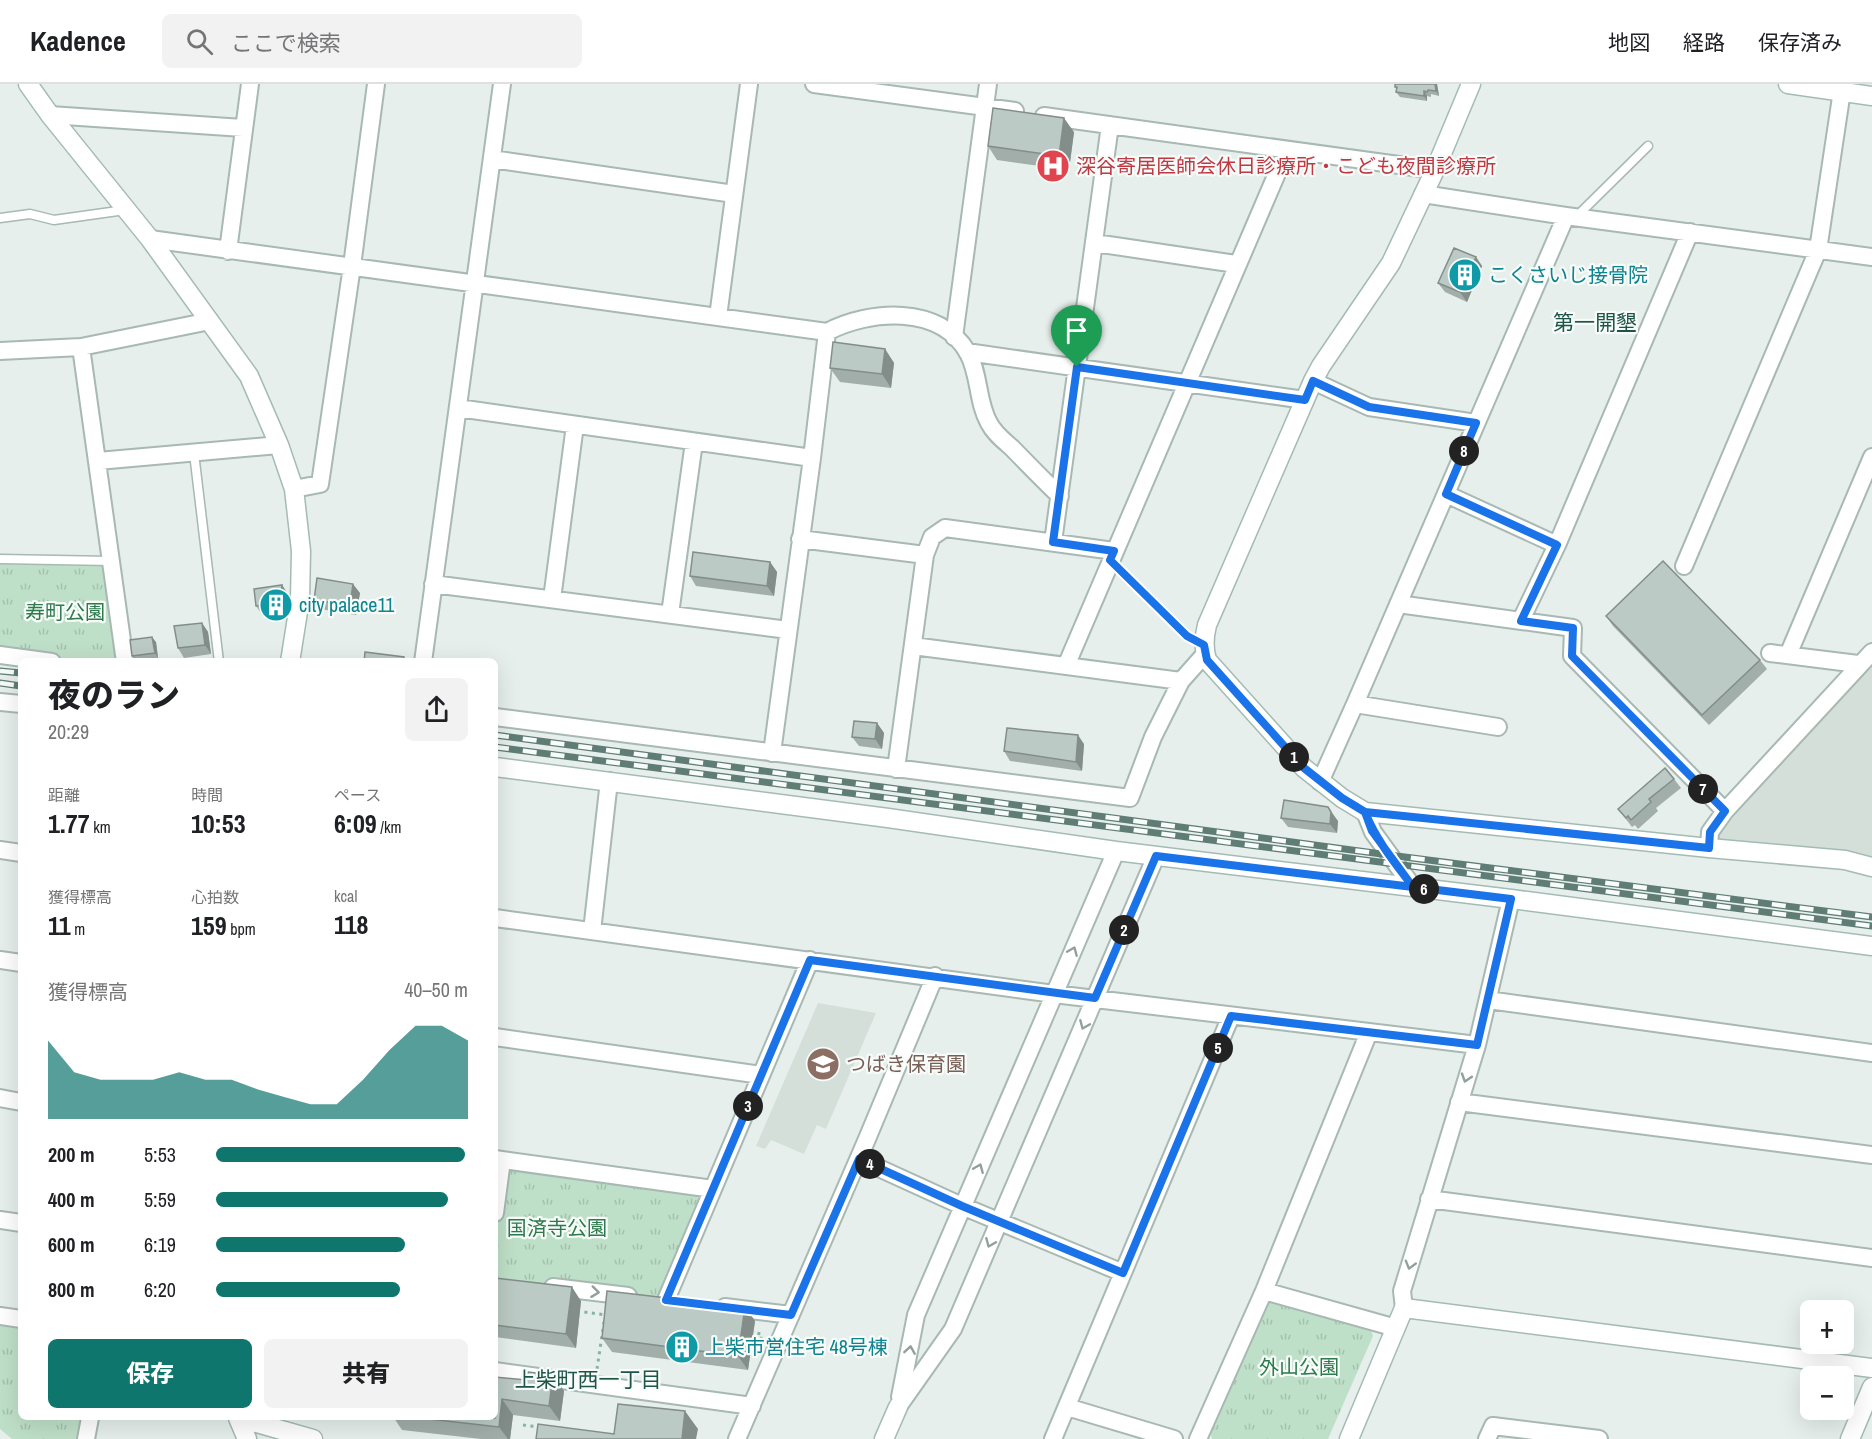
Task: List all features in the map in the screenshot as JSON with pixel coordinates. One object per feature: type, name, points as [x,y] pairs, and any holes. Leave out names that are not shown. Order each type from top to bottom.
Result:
[{"type":"street","points":[[28,84],[50,115],[150,239],[249,376],[279,445],[294,489],[301,551],[300,599],[291,658]]},
{"type":"street","points":[[228,250],[249,84]]},
{"type":"street","points":[[294,489],[320,484],[376,84]]},
{"type":"street","points":[[424,658],[502,84]]},
{"type":"street","points":[[718,316],[749,84]]},
{"type":"street","points":[[814,84],[1435,170]]},
{"type":"street","points":[[954,337],[988,84]]},
{"type":"street","points":[[1471,84],[1435,170],[1391,263],[1313,381],[1207,625],[1205,650],[1207,660],[1304,768],[1342,798],[1365,812],[1845,860],[1872,867]]},
{"type":"street","points":[[1788,84],[1842,88],[1872,96]]},
{"type":"street","points":[[1684,566],[1818,250],[1842,88]]},
{"type":"street","points":[[50,115],[243,128]]},
{"type":"street","points":[[1053,542],[1110,125]]},
{"type":"street","points":[[1066,666],[1236,264],[1287,150]]},
{"type":"street","points":[[492,159],[734,194]]},
{"type":"street","points":[[1423,194],[1571,217],[1872,257]]},
{"type":"street","points":[[1320,782],[1476,423],[1571,217]]},
{"type":"street","points":[[1521,621],[1557,545],[1690,232]]},
{"type":"street","points":[[150,239],[827,332],[845,322],[869,316],[898,315],[922,319],[939,326],[954,337],[967,352],[976,372],[988,423],[1060,496]]},
{"type":"street","points":[[1095,243],[1236,264]]},
{"type":"street","points":[[0,351],[81,347],[210,321]]},
{"type":"street","points":[[772,753],[827,332]]},
{"type":"street","points":[[81,347],[124,658]]},
{"type":"street","points":[[967,352],[1305,400]]},
{"type":"street","points":[[1313,381],[1369,407],[1476,423]]},
{"type":"street","points":[[458,408],[812,458]]},
{"type":"street","points":[[552,599],[575,425]]},
{"type":"street","points":[[670,614],[694,442]]},
{"type":"street","points":[[98,461],[279,445]]},
{"type":"street","points":[[1788,655],[1872,457]]},
{"type":"street","points":[[1446,494],[1557,545]]},
{"type":"street","points":[[896,769],[925,555],[932,537],[945,528],[1053,542],[1112,555]]},
{"type":"street","points":[[800,539],[925,555]]},
{"type":"street","points":[[433,584],[788,630]]},
{"type":"street","points":[[1398,604],[1573,628],[1572,656],[1725,811]]},
{"type":"street","points":[[913,646],[1181,681]]},
{"type":"street","points":[[498,717],[1130,798],[1153,737],[1181,681],[1205,650]]},
{"type":"street","points":[[1709,848],[1710,832],[1725,811],[1858,664],[1872,652]]},
{"type":"street","points":[[1770,653],[1858,664]]},
{"type":"street","points":[[0,655],[22,658]]},
{"type":"street","points":[[0,702],[18,704]]},
{"type":"street","points":[[1355,704],[1498,727]]},
{"type":"street","points":[[498,766],[1116,851],[1872,946]]},
{"type":"street","points":[[592,931],[609,781]]},
{"type":"street","points":[[1365,812],[1372,831],[1413,887]]},
{"type":"street","points":[[0,850],[18,853]]},
{"type":"street","points":[[898,1407],[916,1316],[1116,851]]},
{"type":"street","points":[[884,1439],[898,1407],[953,1329],[1156,856]]},
{"type":"street","points":[[1349,1439],[1404,1308],[1402,1291],[1477,1045],[1511,899]]},
{"type":"street","points":[[498,918],[935,976],[1054,994],[1477,1045]]},
{"type":"street","points":[[0,960],[18,963]]},
{"type":"street","points":[[655,1299],[713,1189],[810,960]]},
{"type":"street","points":[[737,1439],[859,1159],[935,976]]},
{"type":"street","points":[[1488,1000],[1872,1053]]},
{"type":"street","points":[[1053,1439],[1231,1016]]},
{"type":"street","points":[[1198,1439],[1264,1291],[1369,1032]]},
{"type":"street","points":[[498,1037],[761,1075]]},
{"type":"street","points":[[0,1098],[18,1101]]},
{"type":"street","points":[[1459,1102],[1872,1155]]},
{"type":"street","points":[[859,1159],[962,1206],[1123,1273]]},
{"type":"street","points":[[498,1160],[713,1189]]},
{"type":"street","points":[[1429,1199],[1872,1258]]},
{"type":"street","points":[[0,1220],[18,1223]]},
{"type":"street","points":[[542,1286],[688,1303]]},
{"type":"street","points":[[1264,1291],[1396,1328]]},
{"type":"street","points":[[711,1305],[791,1315]]},
{"type":"street","points":[[1404,1308],[1872,1368]]},
{"type":"street","points":[[0,1316],[18,1319]]},
{"type":"street","points":[[498,1371],[752,1406]]},
{"type":"street","points":[[1850,1439],[1872,1387]]},
{"type":"street","points":[[1067,1407],[1174,1439]]},
{"type":"street","points":[[87,1439],[90,1420]]},
{"type":"street","points":[[239,1420],[247,1439]]},
{"type":"street","points":[[245,1420],[313,1439]]},
{"type":"street","points":[[1487,1439],[1493,1426],[1599,1439]]},
{"type":"lane","points":[[1571,217],[1648,146]]},
{"type":"lane","points":[[0,218],[30,214],[54,220],[125,210]]},
{"type":"lane","points":[[194,453],[219,658]]},
{"type":"lane","points":[[1112,555],[1187,636],[1205,650]]},
{"type":"lane","points":[[0,559],[111,561]]},
{"type":"path","points":[[575,1311],[616,1316]]},
{"type":"path","points":[[595,1385],[605,1314]]},
{"type":"path","points":[[739,1331],[762,1334],[760,1344]]},
{"type":"path","points":[[523,1425],[543,1427]]},
{"type":"shaded area","points":[[1872,652],[1872,867],[1709,848],[1710,832]]},
{"type":"shaded area","name":"つばき保育園","points":[[818,1003],[876,1013],[826,1129],[817,1125],[804,1154],[771,1140],[765,1149],[756,1146]]},
{"type":"green space","name":"寿町公園","points":[[0,564],[107,566],[120,658],[62,658],[0,651]]},
{"type":"green space","name":"国済寺公園","points":[[502,1160],[713,1189],[666,1300],[498,1280],[498,1190]]},
{"type":"green space","name":"外山公園","points":[[1278,1299],[1370,1328],[1373,1336],[1328,1439],[1212,1439],[1210,1431],[1268,1301]]},
{"type":"green space","points":[[0,1319],[18,1322],[18,1420],[84,1420],[81,1439],[12,1439],[0,1429]]},
{"type":"building","points":[[1395,84],[1435,84],[1436,91],[1424,91],[1424,96],[1396,92]]},
{"type":"building","points":[[993,108],[1064,118],[1059,156],[988,146]]},
{"type":"building","points":[[1454,248],[1476,257],[1460,292],[1438,283]]},
{"type":"building","points":[[833,342],[885,349],[882,374],[830,368]]},
{"type":"building","points":[[693,552],[770,562],[767,586],[690,576]]},
{"type":"building","points":[[1663,561],[1760,660],[1702,715],[1606,616]]},
{"type":"building","points":[[317,578],[353,584],[350,605],[314,600]]},
{"type":"building","points":[[282,585],[280,603],[256,606],[254,589]]},
{"type":"building","points":[[202,623],[205,645],[178,648],[174,626]]},
{"type":"building","points":[[152,637],[155,653],[132,656],[130,640]]},
{"type":"building","points":[[365,652],[404,657],[404,658],[364,658]]},
{"type":"building","points":[[854,721],[877,723],[875,739],[852,737]]},
{"type":"building","points":[[1007,728],[1078,735],[1076,762],[1004,751]]},
{"type":"building","points":[[1665,768],[1674,779],[1649,799],[1651,802],[1631,820],[1628,816],[1626,818],[1618,809]]},
{"type":"building","points":[[1284,800],[1328,807],[1331,812],[1330,824],[1281,818]]},
{"type":"building","points":[[498,1278],[572,1287],[566,1334],[498,1325]]},
{"type":"building","points":[[607,1291],[745,1307],[738,1356],[602,1338]]},
{"type":"building","points":[[528,1372],[553,1375],[549,1406],[502,1399],[499,1427],[438,1420],[498,1420],[498,1377],[527,1380]]},
{"type":"building","points":[[618,1404],[685,1411],[682,1439],[536,1439],[538,1424],[614,1434]]},
{"type":"railway","points":[[0,671],[18,673]]},
{"type":"railway","points":[[0,683],[18,686]]},
{"type":"railway","points":[[498,735],[1389,855],[1872,917]]},
{"type":"railway","points":[[498,747],[1872,926]]},
{"type":"place","name":"深谷寄居医師会休日診療所・こども夜間診療所","points":[[1053,166]]},
{"type":"place","name":"こくさいじ接骨院","points":[[1465,275]]},
{"type":"place","name":"city palace11","points":[[276,605]]},
{"type":"place","name":"つばき保育園","points":[[823,1064]]},
{"type":"place","name":"上柴市営住宅 48号棟","points":[[682,1347]]},
{"type":"district","name":"第一開墾","points":[[1595,323]]},
{"type":"district","name":"上柴町西一丁目","points":[[588,1380]]},
{"type":"route","points":[[1077,367],[1053,542],[1114,551],[1110,560],[1187,636],[1204,645],[1207,660],[1304,768],[1342,798],[1365,812],[1372,831],[1413,887],[1156,856],[1095,998],[810,960],[666,1300],[791,1315],[859,1159],[962,1206],[1123,1273],[1231,1016],[1477,1045],[1511,899],[1413,887],[1397,866],[1372,831],[1365,812],[1709,848],[1710,832],[1725,811],[1572,656],[1573,628],[1521,621],[1557,545],[1446,494],[1476,423],[1369,407],[1313,381],[1305,400],[1077,367]]}]
